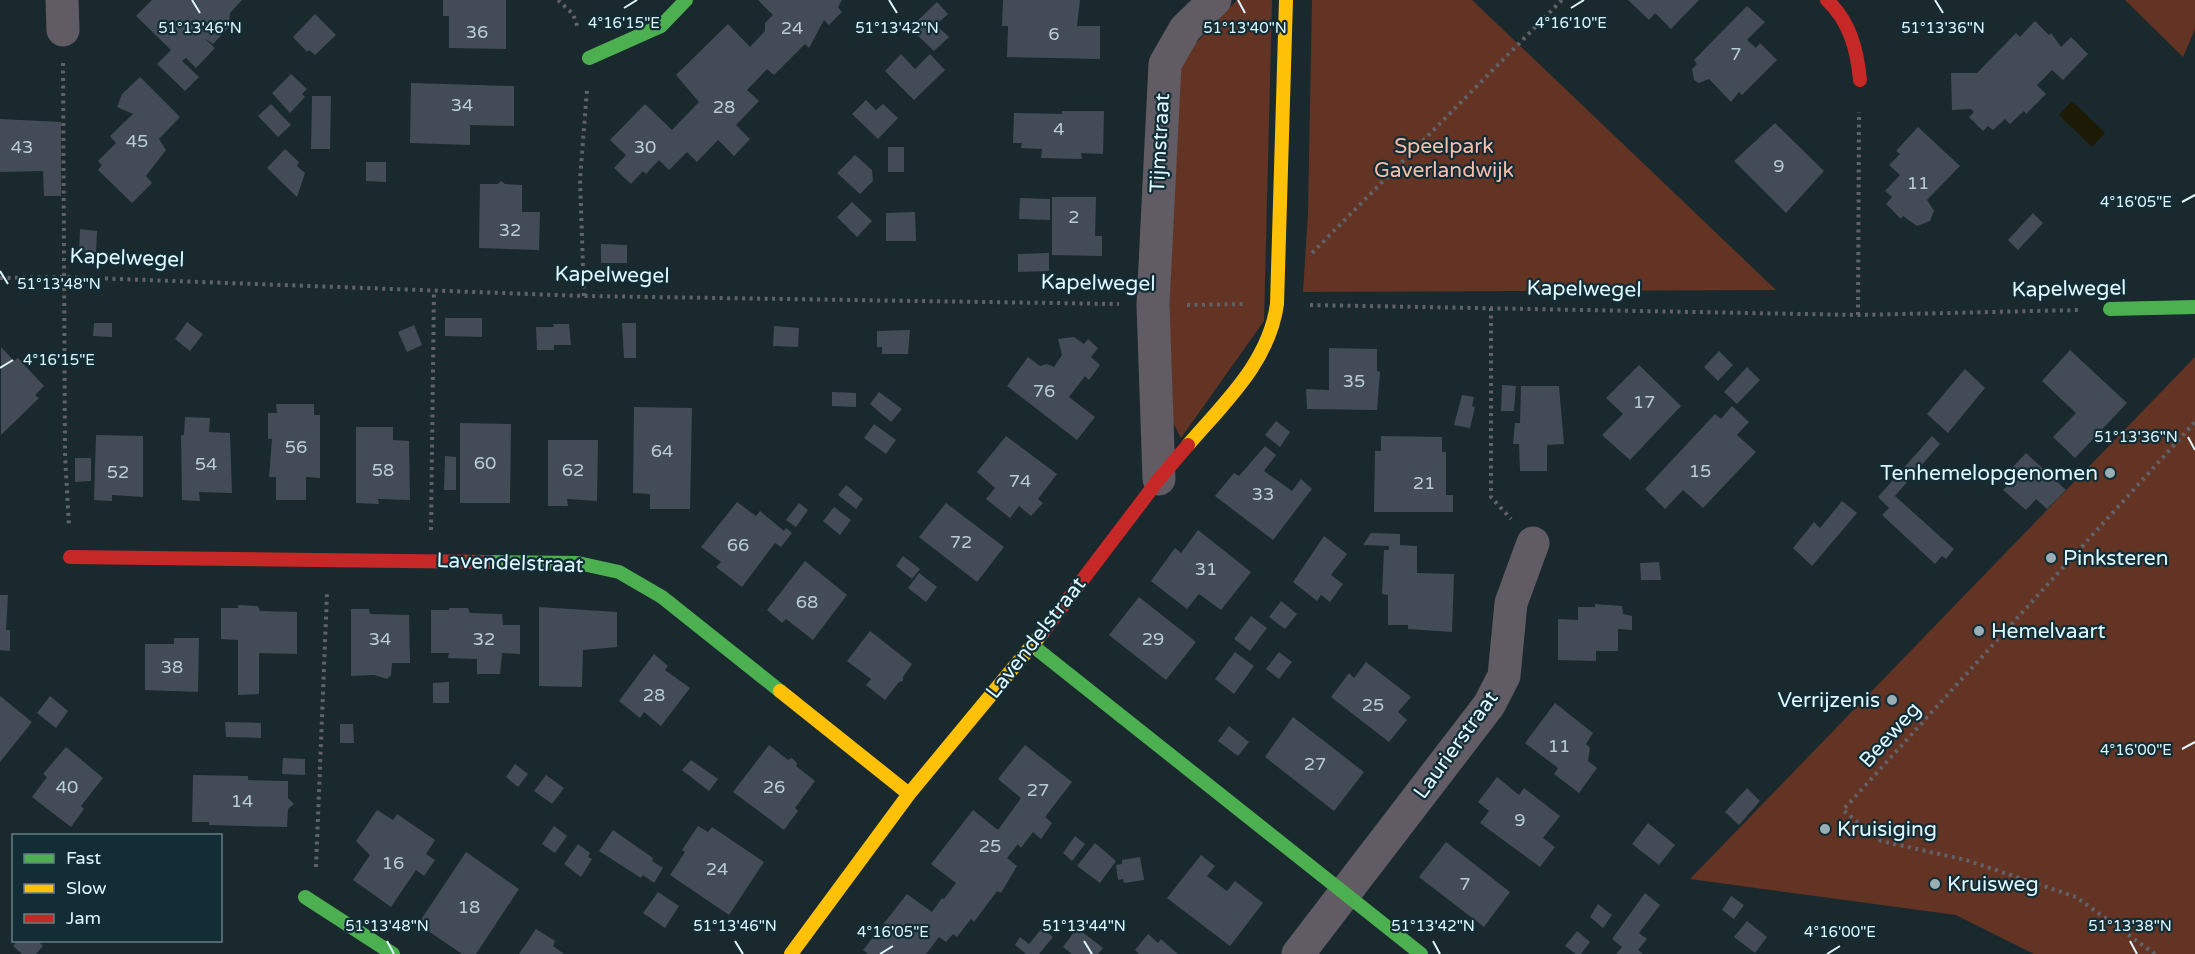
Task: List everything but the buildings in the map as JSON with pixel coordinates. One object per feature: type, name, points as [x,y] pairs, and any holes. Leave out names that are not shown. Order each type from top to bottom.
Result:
[{"type":"street","points":[[589,58],[661,26],[686,0]]},
{"type":"street","name":"Tijmstraat","points":[[1154,305],[1165,64],[1185,29],[1215,0]]},
{"type":"street","points":[[1276,304],[1286,0]]},
{"type":"street","points":[[1827,0],[1840,11],[1856,45],[1860,80]]},
{"type":"street","name":"Lavendelstraat","points":[[791,954],[909,794],[1033,646],[1158,479],[1252,371],[1274,326],[1276,304]]},
{"type":"street","points":[[1154,305],[1158,479]]},
{"type":"street","name":"Kapelwegel","points":[[2110,309],[2195,307]]},
{"type":"street","name":"Laurierstraat","points":[[1298,954],[1467,735],[1494,696],[1504,676],[1511,603],[1533,543]]},
{"type":"street","name":"Lavendelstraat","points":[[70,557],[578,563],[619,572],[662,597],[909,794]]},
{"type":"street","points":[[1033,646],[1421,954]]},
{"type":"street","points":[[305,897],[393,954]]},
{"type":"path","points":[[1277,289],[1562,0]]},
{"type":"path","points":[[63,15],[65,455],[70,557]]},
{"type":"path","points":[[584,296],[580,179],[589,58]]},
{"type":"path","points":[[1858,315],[1860,80]]},
{"type":"path","name":"Kapelwegel","points":[[0,278],[64,277],[584,296],[1154,305],[1276,304],[1858,315],[2110,309]]},
{"type":"path","points":[[430,560],[434,291]]},
{"type":"path","points":[[1491,308],[1491,497],[1533,543]]},
{"type":"path","name":"Beeweg","points":[[2156,954],[2076,897],[1966,860],[1881,841],[1843,810],[2195,422]]},
{"type":"path","points":[[305,897],[316,867],[328,559]]},
{"type":"green space","points":[[1237,0],[1272,0],[1264,321],[1181,438],[1166,410],[1177,63]]},
{"type":"green space","name":"Speelpark Gaverlandwijk","points":[[1312,0],[1472,0],[1776,290],[1303,292],[1308,213]]},
{"type":"green space","points":[[2125,0],[2195,0],[2195,29],[2183,57]]},
{"type":"green space","points":[[2195,357],[2195,954],[2034,954],[1956,915],[1690,879]]},
{"type":"shaded area","points":[[2072,101],[2105,133],[2092,147],[2059,115]]},
{"type":"traffic: fast","points":[[589,58],[661,26],[686,0]]},
{"type":"traffic: fast","points":[[2110,309],[2195,307]]},
{"type":"traffic: fast","points":[[489,562],[578,563],[619,572],[662,597],[780,691]]},
{"type":"traffic: fast","points":[[1033,646],[1421,954]]},
{"type":"traffic: fast","points":[[305,897],[393,954]]},
{"type":"traffic: slow","points":[[1188,445],[1230,397],[1255,363],[1265,344],[1277,304],[1286,0]]},
{"type":"traffic: slow","points":[[791,954],[909,794],[1043,632]]},
{"type":"traffic: slow","points":[[780,691],[909,794]]},
{"type":"traffic: jam","points":[[1827,0],[1847,27],[1857,58],[1860,80]]},
{"type":"traffic: jam","points":[[1043,632],[1159,479],[1188,445]]},
{"type":"traffic: jam","points":[[70,557],[489,562]]},
{"type":"place","name":"Tenhemelopgenomen","points":[[2110,473]]},
{"type":"place","name":"Pinksteren","points":[[2051,558]]},
{"type":"place","name":"Hemelvaart","points":[[1979,631]]},
{"type":"place","name":"Verrijzenis","points":[[1892,700]]},
{"type":"place","name":"Kruisiging","points":[[1825,829]]},
{"type":"place","name":"Kruisweg","points":[[1935,884]]}]
